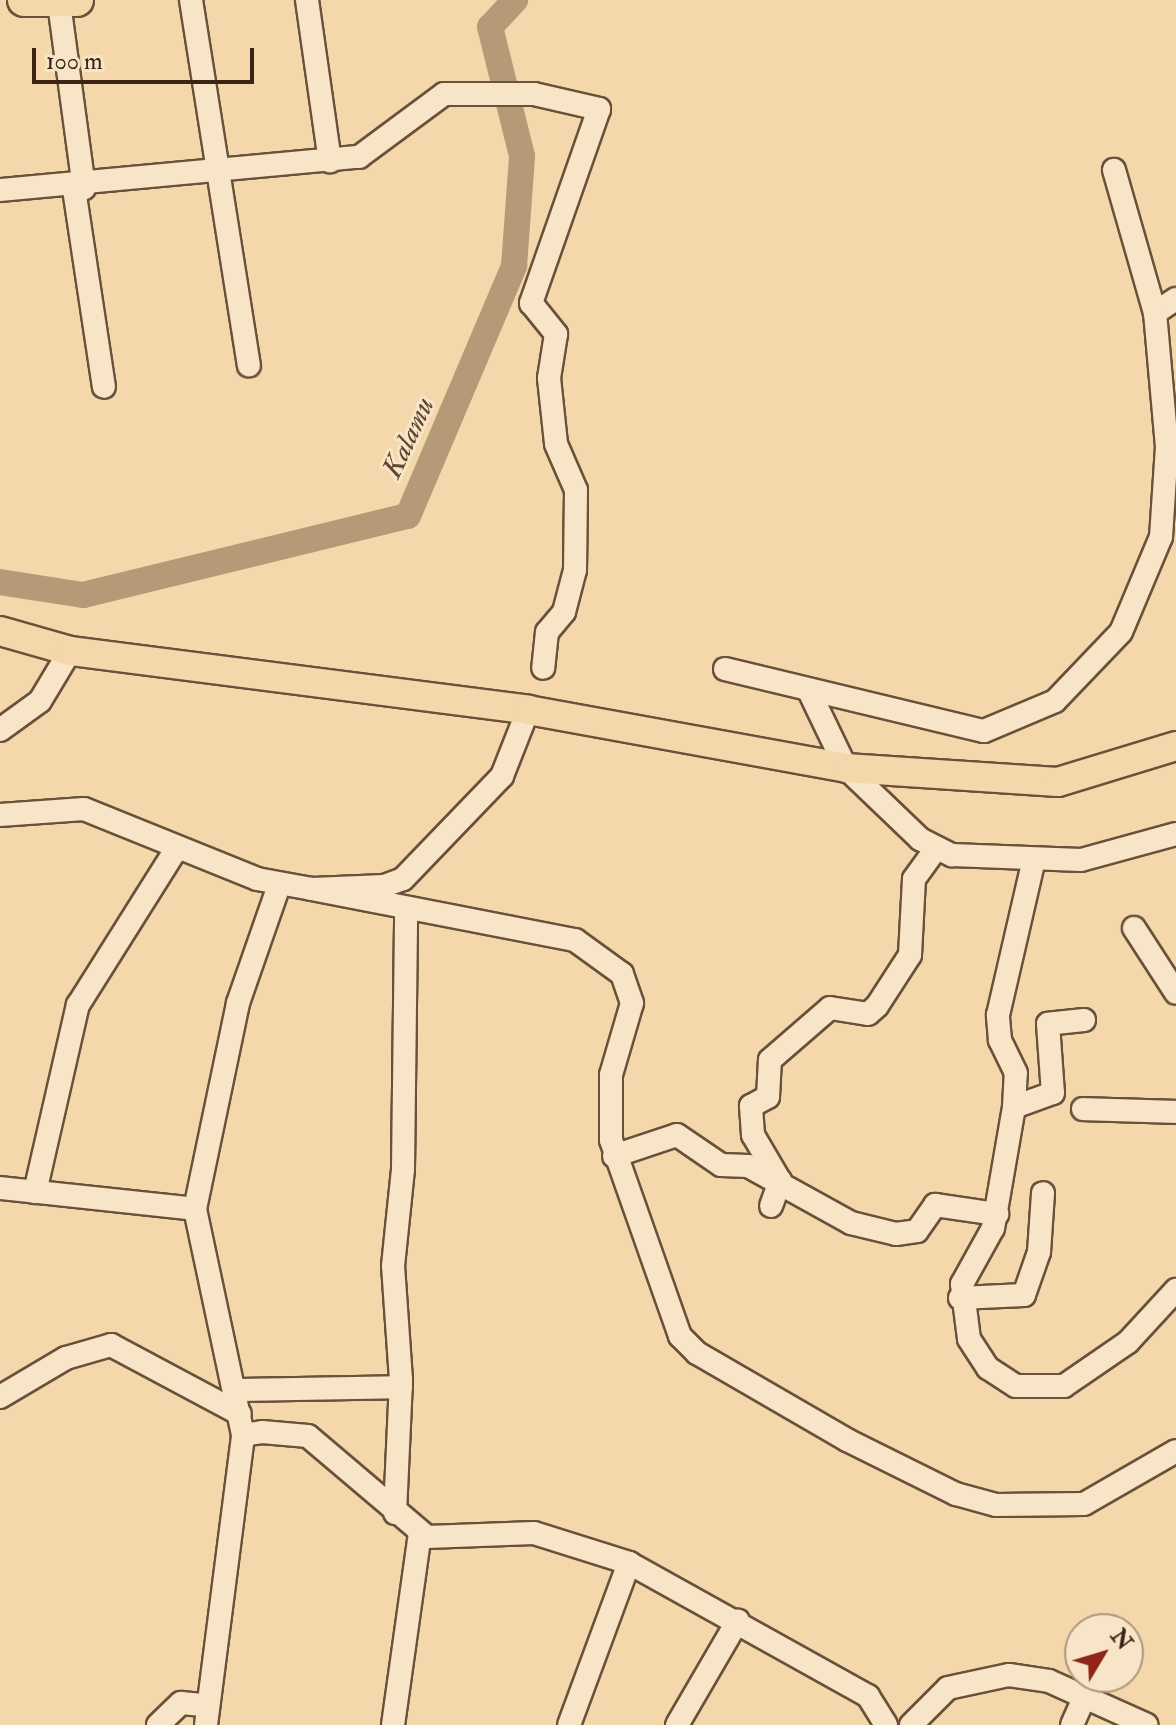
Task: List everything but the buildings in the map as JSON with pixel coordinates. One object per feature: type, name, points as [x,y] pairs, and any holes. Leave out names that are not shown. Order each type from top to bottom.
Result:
[{"type":"highway","points":[[24,0],[68,1]]},
{"type":"main road","points":[[0,631],[70,651],[528,710],[846,768],[1058,782],[1176,746]]},
{"type":"street","points":[[191,0],[249,365]]},
{"type":"street","points":[[307,0],[330,161]]},
{"type":"street","points":[[68,1],[79,188],[104,387]]},
{"type":"street","points":[[0,190],[79,188],[330,161],[367,152],[435,97],[477,91],[534,94],[599,109],[531,303],[556,334],[549,378],[556,444],[576,490],[575,570],[564,612],[547,632],[543,668]]},
{"type":"street","points":[[725,669],[810,693],[984,731],[1043,709],[1101,658],[1139,603],[1161,537],[1167,447],[1155,313],[1114,170]]},
{"type":"street","points":[[1155,313],[1176,299]]},
{"type":"street","points":[[0,730],[40,701],[70,651]]},
{"type":"street","points":[[810,693],[846,768],[936,849],[1033,863],[1124,853],[1176,834]]},
{"type":"street","points":[[312,889],[403,879],[502,776],[528,710]]},
{"type":"street","points":[[0,815],[84,809],[175,851],[279,885],[575,940],[622,974],[632,1003],[611,1075],[614,1156],[680,1336],[818,1425],[956,1494],[1022,1509],[1099,1499],[1176,1451]]},
{"type":"street","points":[[780,1181],[753,1135],[751,1106],[768,1097],[770,1060],[830,1008],[868,1014],[877,1006],[910,955],[914,879],[936,849]]},
{"type":"street","points":[[35,1192],[78,1005],[175,851]]},
{"type":"street","points":[[1033,863],[998,1015],[1000,1040],[1016,1073],[1014,1107],[997,1214],[960,1298],[980,1359],[1027,1388],[1064,1386],[1087,1375],[1176,1290]]},
{"type":"street","points":[[158,1725],[181,1703],[204,1715],[241,1424],[195,1209],[238,1003],[279,885]]},
{"type":"street","points":[[395,1513],[401,1387],[393,1266],[403,1169],[406,909]]},
{"type":"street","points":[[1134,928],[1176,993]]},
{"type":"street","points":[[1014,1107],[1053,1093],[1048,1024],[1084,1020]]},
{"type":"street","points":[[1083,1109],[1176,1112]]},
{"type":"street","points":[[614,1156],[677,1135],[721,1165],[748,1166],[851,1223],[896,1234],[917,1231],[935,1205],[997,1214]]},
{"type":"street","points":[[771,1206],[780,1181]]},
{"type":"street","points":[[0,1188],[195,1209]]},
{"type":"street","points":[[960,1298],[1024,1295],[1039,1252],[1043,1193]]},
{"type":"street","points":[[0,1397],[66,1358],[111,1345],[241,1424],[308,1436],[420,1533],[437,1539],[534,1533],[629,1563],[738,1620],[868,1696],[886,1725]]},
{"type":"street","points":[[235,1390],[401,1387]]},
{"type":"street","points":[[393,1725],[420,1533]]},
{"type":"street","points":[[569,1725],[629,1563]]},
{"type":"street","points":[[677,1725],[738,1620]]},
{"type":"street","points":[[911,1725],[948,1688],[984,1678],[1029,1676],[1085,1696],[1147,1725]]},
{"type":"street","points":[[1072,1725],[1085,1696]]},
{"type":"waterway","name":"Kalamu","points":[[0,582],[83,595],[408,516],[514,266],[522,156],[490,27],[515,0]]}]
